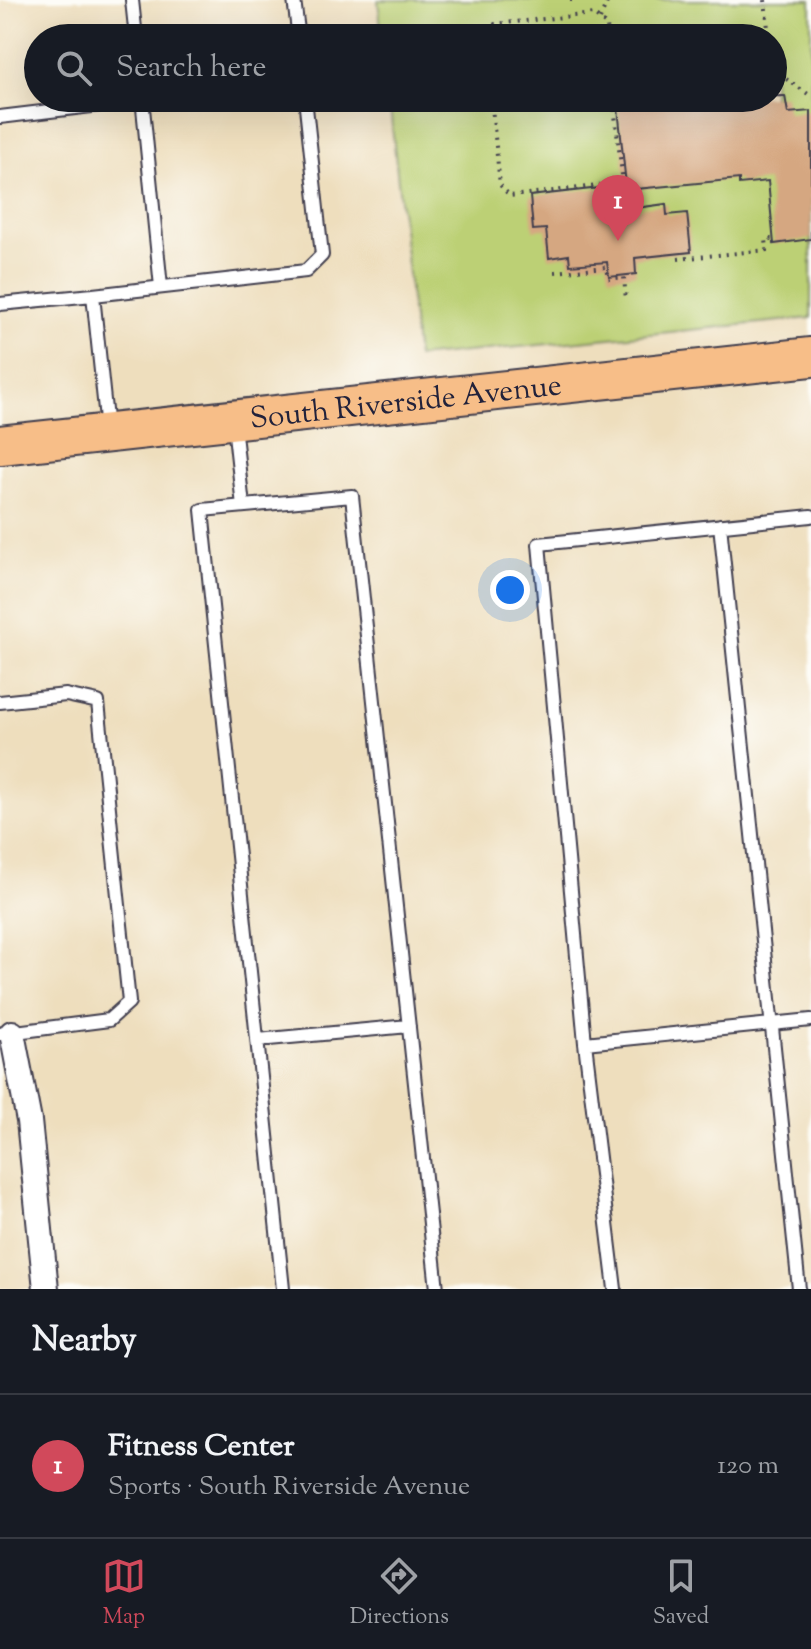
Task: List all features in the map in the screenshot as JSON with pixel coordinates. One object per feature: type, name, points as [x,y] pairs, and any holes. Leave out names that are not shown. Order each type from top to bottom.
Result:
[{"type":"main road","name":"South Riverside Avenue","points":[[0,445],[811,357]]},
{"type":"street","points":[[6,1033],[29,1121],[46,1289]]},
{"type":"lane","points":[[132,0],[135,24]]},
{"type":"lane","points":[[294,0],[297,24]]},
{"type":"lane","points":[[0,117],[39,112]]},
{"type":"lane","points":[[143,112],[161,287]]},
{"type":"lane","points":[[0,304],[306,271],[322,255],[307,112]]},
{"type":"lane","points":[[93,295],[107,432]]},
{"type":"lane","points":[[233,419],[243,506]]},
{"type":"lane","points":[[283,1289],[202,510],[352,496],[437,1289]]},
{"type":"lane","points":[[615,1289],[585,1043],[539,544],[811,516]]},
{"type":"lane","points":[[720,525],[799,1289]]},
{"type":"lane","points":[[0,702],[66,695],[98,702],[129,1002],[109,1020],[6,1033]]},
{"type":"lane","points":[[585,1043],[811,1020]]},
{"type":"lane","points":[[258,1040],[409,1026]]},
{"type":"path","points":[[600,19],[608,0]]},
{"type":"path","points":[[765,0],[768,24]]},
{"type":"path","points":[[495,24],[593,14],[606,24]]},
{"type":"path","points":[[787,80],[811,96]]},
{"type":"path","points":[[492,112],[500,185],[510,196],[623,183],[615,112]]},
{"type":"path","points":[[678,259],[767,250],[766,239],[774,239]]},
{"type":"path","points":[[555,272],[606,267],[608,279],[624,277],[626,301]]},
{"type":"green space","points":[[378,0],[811,0],[811,318],[417,357],[391,112],[787,112],[787,24],[381,24]]},
{"type":"building","points":[[787,107],[788,113],[811,111],[811,239],[774,244],[768,181],[739,184],[739,179],[626,190],[628,209],[666,204],[667,215],[687,213],[691,252],[635,258],[636,274],[609,277],[607,262],[570,265],[569,255],[549,258],[546,229],[533,230],[530,196],[626,185],[618,112],[787,112]]},
{"type":"place","name":"Fitness Center","points":[[618,241]]}]
